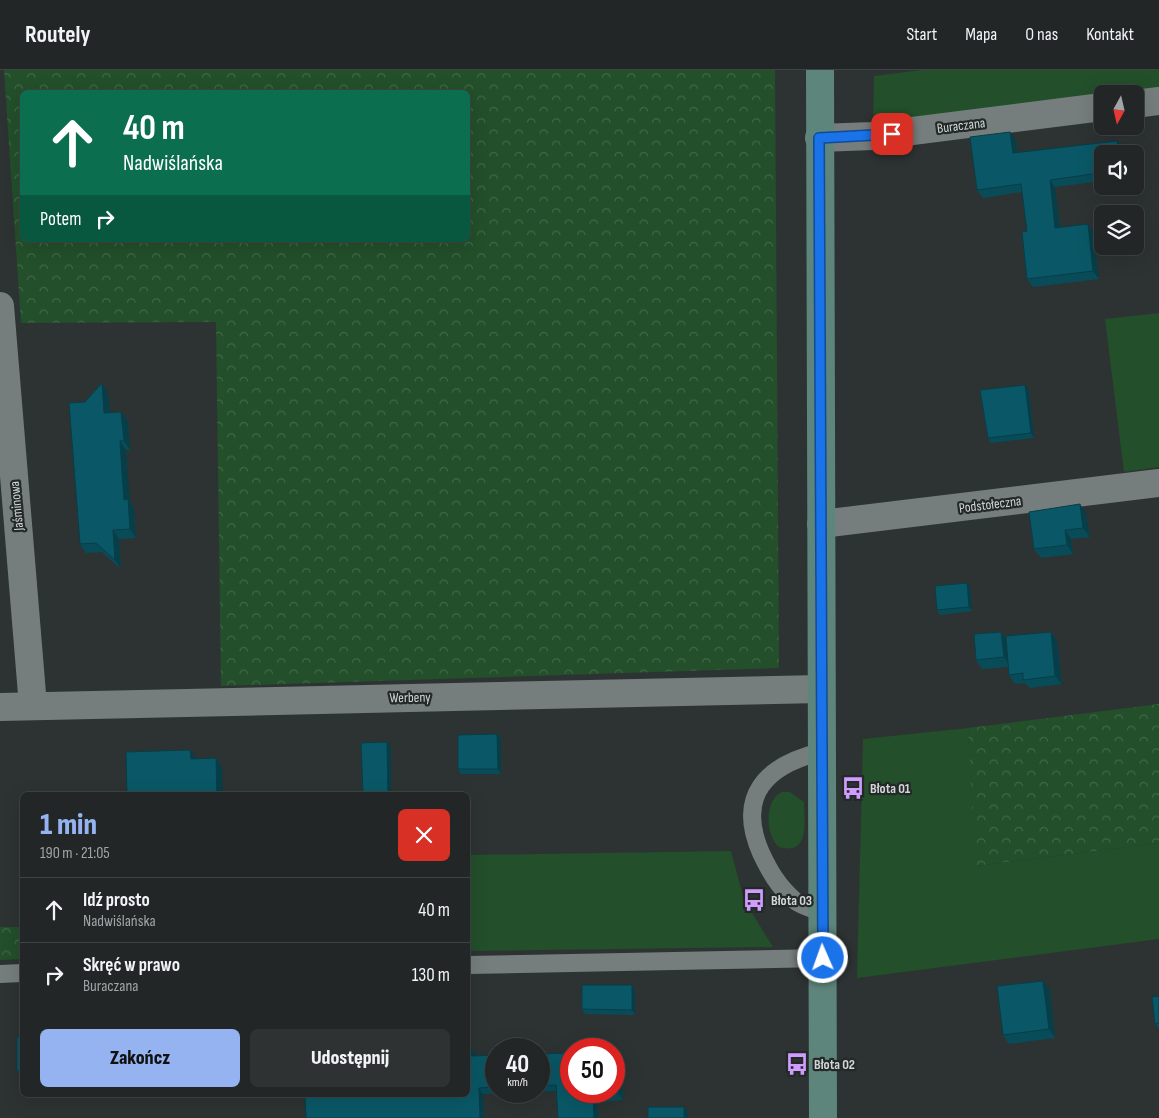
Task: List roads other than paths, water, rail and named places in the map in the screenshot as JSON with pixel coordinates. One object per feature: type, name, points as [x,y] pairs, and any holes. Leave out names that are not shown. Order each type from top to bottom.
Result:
[{"type":"main road","points":[[820,70],[821,752],[824,1118]]},
{"type":"street","points":[[1144,103],[1159,101]]},
{"type":"street","name":"Buraczana","points":[[819,138],[872,136],[1094,109]]},
{"type":"street","name":"Jaśminowa","points":[[0,306],[32,706]]},
{"type":"street","name":"Podstołeczna","points":[[821,524],[1159,483]]},
{"type":"street","name":"Werbeny","points":[[0,707],[821,689]]},
{"type":"lane","points":[[821,752],[782,765],[770,774],[760,786],[751,810],[758,845],[772,877],[795,901],[822,912]]},
{"type":"lane","points":[[470,965],[823,958]]},
{"type":"lane","points":[[0,974],[20,974]]},
{"type":"place","name":"Błota 01","points":[[853,788]]},
{"type":"place","name":"Błota 03","points":[[754,900]]},
{"type":"place","name":"Błota 02","points":[[797,1064]]}]
